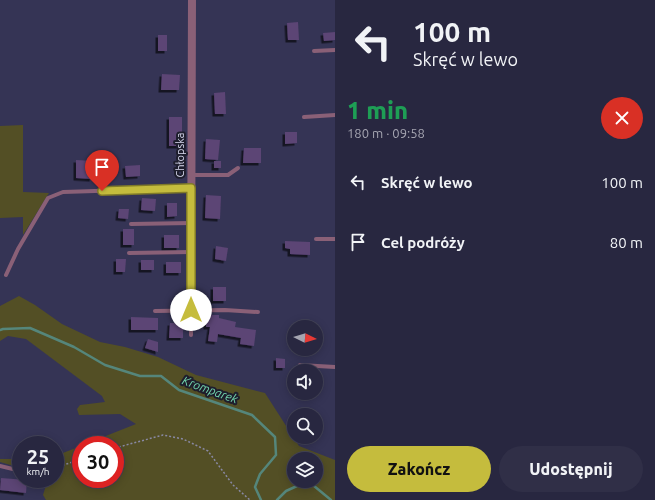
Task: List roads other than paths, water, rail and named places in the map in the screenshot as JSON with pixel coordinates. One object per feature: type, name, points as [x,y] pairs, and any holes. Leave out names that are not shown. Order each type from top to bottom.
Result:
[{"type":"street","name":"Chłopska","points":[[191,310],[192,0]]},
{"type":"lane","points":[[314,51],[335,50]]},
{"type":"lane","points":[[304,117],[335,115]]},
{"type":"lane","points":[[191,175],[228,175],[238,168]]},
{"type":"lane","points":[[6,275],[18,249],[48,198],[63,192],[191,188]]},
{"type":"lane","points":[[131,224],[191,223]]},
{"type":"lane","points":[[316,239],[335,239]]},
{"type":"lane","points":[[129,253],[191,252]]},
{"type":"lane","points":[[191,310],[191,335]]},
{"type":"lane","points":[[155,311],[225,310],[258,312]]},
{"type":"lane","points":[[323,366],[335,367]]},
{"type":"lane","points":[[0,466],[12,469]]},
{"type":"waterway","name":"Kromparek","points":[[0,330],[30,328],[74,347],[105,365],[140,376],[161,376],[179,390],[252,415],[275,437],[276,455],[260,474],[255,487],[261,500]]},
{"type":"waterway","name":"Kromparek","points":[[277,500],[286,491],[308,481],[331,500]]}]
